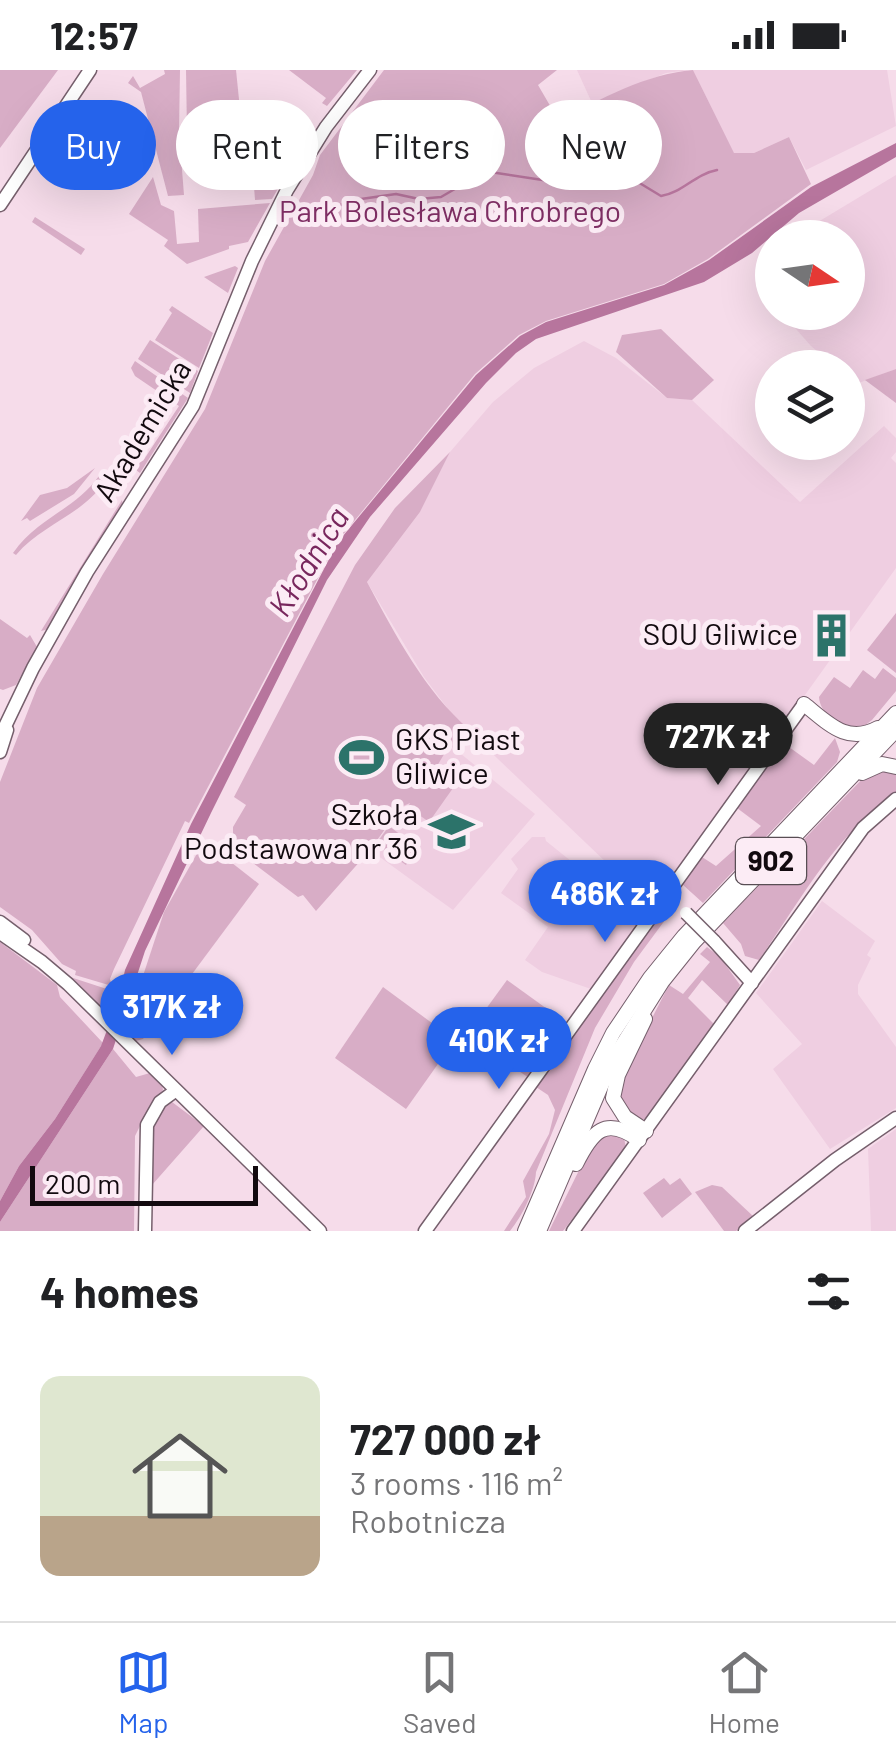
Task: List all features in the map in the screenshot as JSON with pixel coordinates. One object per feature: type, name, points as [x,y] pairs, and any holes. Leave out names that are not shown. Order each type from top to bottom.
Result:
[{"type":"main road","points":[[804,704],[841,733],[864,736],[893,722]]},
{"type":"main road","name":"902","points":[[542,1224],[611,1062],[662,982],[893,722]]},
{"type":"main road","points":[[841,733],[846,752],[841,781]]},
{"type":"main road","points":[[841,781],[872,766],[896,767]]},
{"type":"main road","name":"902","points":[[525,1231],[595,1069],[632,1002],[684,936],[841,781]]},
{"type":"main road","points":[[642,1136],[617,1108],[614,1088],[662,982]]},
{"type":"main road","points":[[542,1224],[592,1136],[612,1127],[642,1136]]},
{"type":"street","points":[[0,205],[90,70]]},
{"type":"street","name":"Akademicka","points":[[0,737],[87,572],[197,398],[252,261],[287,190],[326,127],[370,70]]},
{"type":"street","points":[[424,1231],[804,704]]},
{"type":"street","name":"Akademicka","points":[[0,752],[11,713]]},
{"type":"street","points":[[573,1231],[864,828],[894,803]]},
{"type":"street","points":[[666,896],[752,983]]},
{"type":"street","points":[[0,922],[20,936],[320,1231]]},
{"type":"street","points":[[0,933],[57,974]]},
{"type":"street","points":[[145,1231],[147,1124],[160,1102],[175,1091]]},
{"type":"street","points":[[745,1231],[896,1118]]},
{"type":"shaded area","points":[[577,70],[690,70],[666,73],[591,100]]},
{"type":"shaded area","points":[[693,70],[887,70],[896,126],[806,170],[789,137],[754,153],[734,154]]},
{"type":"shaded area","points":[[896,143],[896,157],[791,220],[765,220],[811,187]]},
{"type":"shaded area","points":[[896,175],[896,369],[865,381],[865,350],[816,350],[797,330],[865,330],[865,220],[821,220]]},
{"type":"shaded area","points":[[755,227],[755,250],[704,282],[536,339],[516,353],[370,517],[327,580],[211,813],[145,951],[113,1049],[0,1222],[0,1201],[19,1166],[55,1119],[101,1046],[125,970],[191,824],[338,542],[476,375],[520,336],[546,322],[664,285],[709,260]]},
{"type":"shaded area","points":[[584,341],[616,358],[667,398],[692,400],[800,502],[846,460],[865,460],[865,443],[884,426],[896,438],[896,452],[891,458],[896,463],[896,568],[653,907],[454,717],[424,677],[367,582],[420,512],[450,452],[493,402],[534,368]]},
{"type":"shaded area","name":"Szkoła Podstawowa nr 36","points":[[450,745],[535,814],[453,910],[370,850]]},
{"type":"shaded area","points":[[532,837],[545,837],[642,918],[591,989],[542,972],[525,960],[548,927],[501,893],[518,869],[511,859]]},
{"type":"shaded area","points":[[822,901],[875,941],[867,955],[871,958],[858,985],[858,994],[896,1047],[896,1108],[830,1149],[773,1069],[802,1044],[756,993]]},
{"type":"shaded area","points":[[896,1129],[896,1231],[871,1231],[868,1149]]},
{"type":"green space","points":[[0,70],[58,70],[36,100],[30,100],[30,108],[0,148]]},
{"type":"green space","points":[[164,70],[180,70],[176,190],[184,190],[184,195],[168,196],[156,150],[156,100],[143,100],[141,92],[128,83],[133,76],[140,88],[165,74]]},
{"type":"green space","points":[[186,70],[236,70],[239,100],[186,100]]},
{"type":"green space","points":[[289,70],[357,70],[327,106],[322,103],[326,98]]},
{"type":"green space","name":"Park Bolesława Chrobrego","points":[[384,70],[557,70],[538,85],[547,100],[525,100],[525,190],[662,190],[662,100],[599,100],[641,82],[693,70],[734,153],[754,153],[789,137],[811,184],[762,220],[755,220],[755,225],[708,259],[664,284],[546,321],[519,335],[475,374],[337,542],[189,823],[185,821],[114,969],[112,986],[75,975],[76,971],[62,964],[32,930],[0,907],[0,782],[37,688],[205,409],[265,261],[305,190],[318,190],[320,155],[338,131],[338,190],[505,190],[505,100],[361,100]]},
{"type":"green space","points":[[156,188],[161,205],[174,211],[177,244],[199,242],[198,209],[270,203],[248,242],[187,264],[164,246],[168,240],[129,214],[145,190]]},
{"type":"green space","points":[[254,190],[277,190],[272,199],[255,200]]},
{"type":"green space","points":[[35,217],[85,249],[81,255],[32,222]]},
{"type":"green space","points":[[238,268],[228,293],[204,277]]},
{"type":"green space","points":[[172,306],[213,333],[199,368],[155,340],[172,313]]},
{"type":"green space","points":[[661,329],[714,380],[692,400],[667,398],[616,352],[622,335]]},
{"type":"green space","points":[[150,340],[198,371],[190,393],[138,359]]},
{"type":"green space","points":[[135,361],[188,398],[140,473],[128,464],[135,457],[143,461],[179,406],[135,376],[131,368]]},
{"type":"green space","points":[[896,369],[896,403],[865,380]]},
{"type":"green space","name":"GKS Piast Gliwice","points":[[450,452],[420,512],[367,582],[425,680],[470,730],[454,748],[449,746],[437,766],[458,781],[429,822],[408,807],[410,803],[401,807],[370,850],[316,911],[303,895],[298,897],[233,848],[233,827],[246,805],[234,797],[355,565],[395,508]]},
{"type":"green space","points":[[95,468],[74,494],[30,521],[21,521],[40,495],[67,488]]},
{"type":"green space","points":[[99,476],[105,481],[85,503],[16,555],[13,553],[34,530],[79,498]]},
{"type":"green space","points":[[122,500],[123,506],[49,629],[41,631]]},
{"type":"green space","points":[[896,613],[896,673],[867,650]]},
{"type":"green space","points":[[0,619],[27,638],[30,635],[37,647],[16,685],[3,690],[0,689]]},
{"type":"green space","points":[[883,668],[896,678],[896,691],[872,720],[856,732],[827,714],[819,697],[834,677],[850,688],[863,670],[875,679]]},
{"type":"green space","points":[[835,738],[840,752],[837,762],[703,903],[682,884],[702,857],[716,866],[761,826],[737,808],[786,740],[792,743],[789,747],[814,765]]},
{"type":"green space","points":[[896,770],[896,794],[837,848],[759,960],[745,956],[741,944],[723,923],[869,772]]},
{"type":"green space","points":[[389,826],[418,848],[406,865],[376,844]]},
{"type":"green space","points":[[204,841],[259,884],[172,1001],[137,994],[164,912]]},
{"type":"green space","points":[[671,912],[634,962],[595,1028],[527,1203],[510,1231],[504,1231],[526,1197],[523,1181],[549,1134],[555,1110],[548,1095],[536,1087],[658,916]]},
{"type":"green space","points":[[0,942],[57,985],[60,997],[103,1043],[55,1119],[19,1166],[0,1201]]},
{"type":"green space","points":[[707,947],[720,957],[740,985],[728,1005],[702,980],[688,998],[715,1025],[647,1118],[641,1120],[621,1109],[617,1086],[669,985],[683,994],[710,962],[700,954]]},
{"type":"green space","points":[[70,977],[113,991],[118,996],[109,1014]]},
{"type":"green space","points":[[507,980],[568,1024],[529,1078],[467,1035]]},
{"type":"green space","points":[[383,987],[455,1040],[406,1109],[335,1058]]},
{"type":"green space","points":[[134,999],[155,1005],[159,1016],[143,1039],[136,1041],[123,1026]]},
{"type":"green space","points":[[113,1049],[136,1077],[150,1073],[163,1090],[135,1136],[134,1231],[0,1231],[0,1222]]},
{"type":"green space","points":[[172,1102],[204,1126],[152,1185],[153,1128],[163,1109]]},
{"type":"green space","points":[[609,1130],[624,1137],[626,1149],[563,1231],[549,1231],[594,1140]]},
{"type":"green space","points":[[664,1178],[670,1185],[680,1178],[692,1194],[662,1218],[643,1193]]},
{"type":"green space","points":[[712,1185],[722,1187],[754,1217],[736,1231],[724,1231],[695,1192]]},
{"type":"waterway","points":[[301,215],[312,216],[354,200],[396,194],[419,199],[441,197],[490,172],[582,186],[628,176],[661,196],[717,170]]},
{"type":"place","name":"SOU Gliwice","points":[[831,635]]},
{"type":"place","name":"GKS Piast Gliwice","points":[[362,757]]},
{"type":"place","name":"Szkoła Podstawowa nr 36","points":[[451,832]]},
{"type":"water label","name":"Kłodnica","points":[[309,562]]}]
